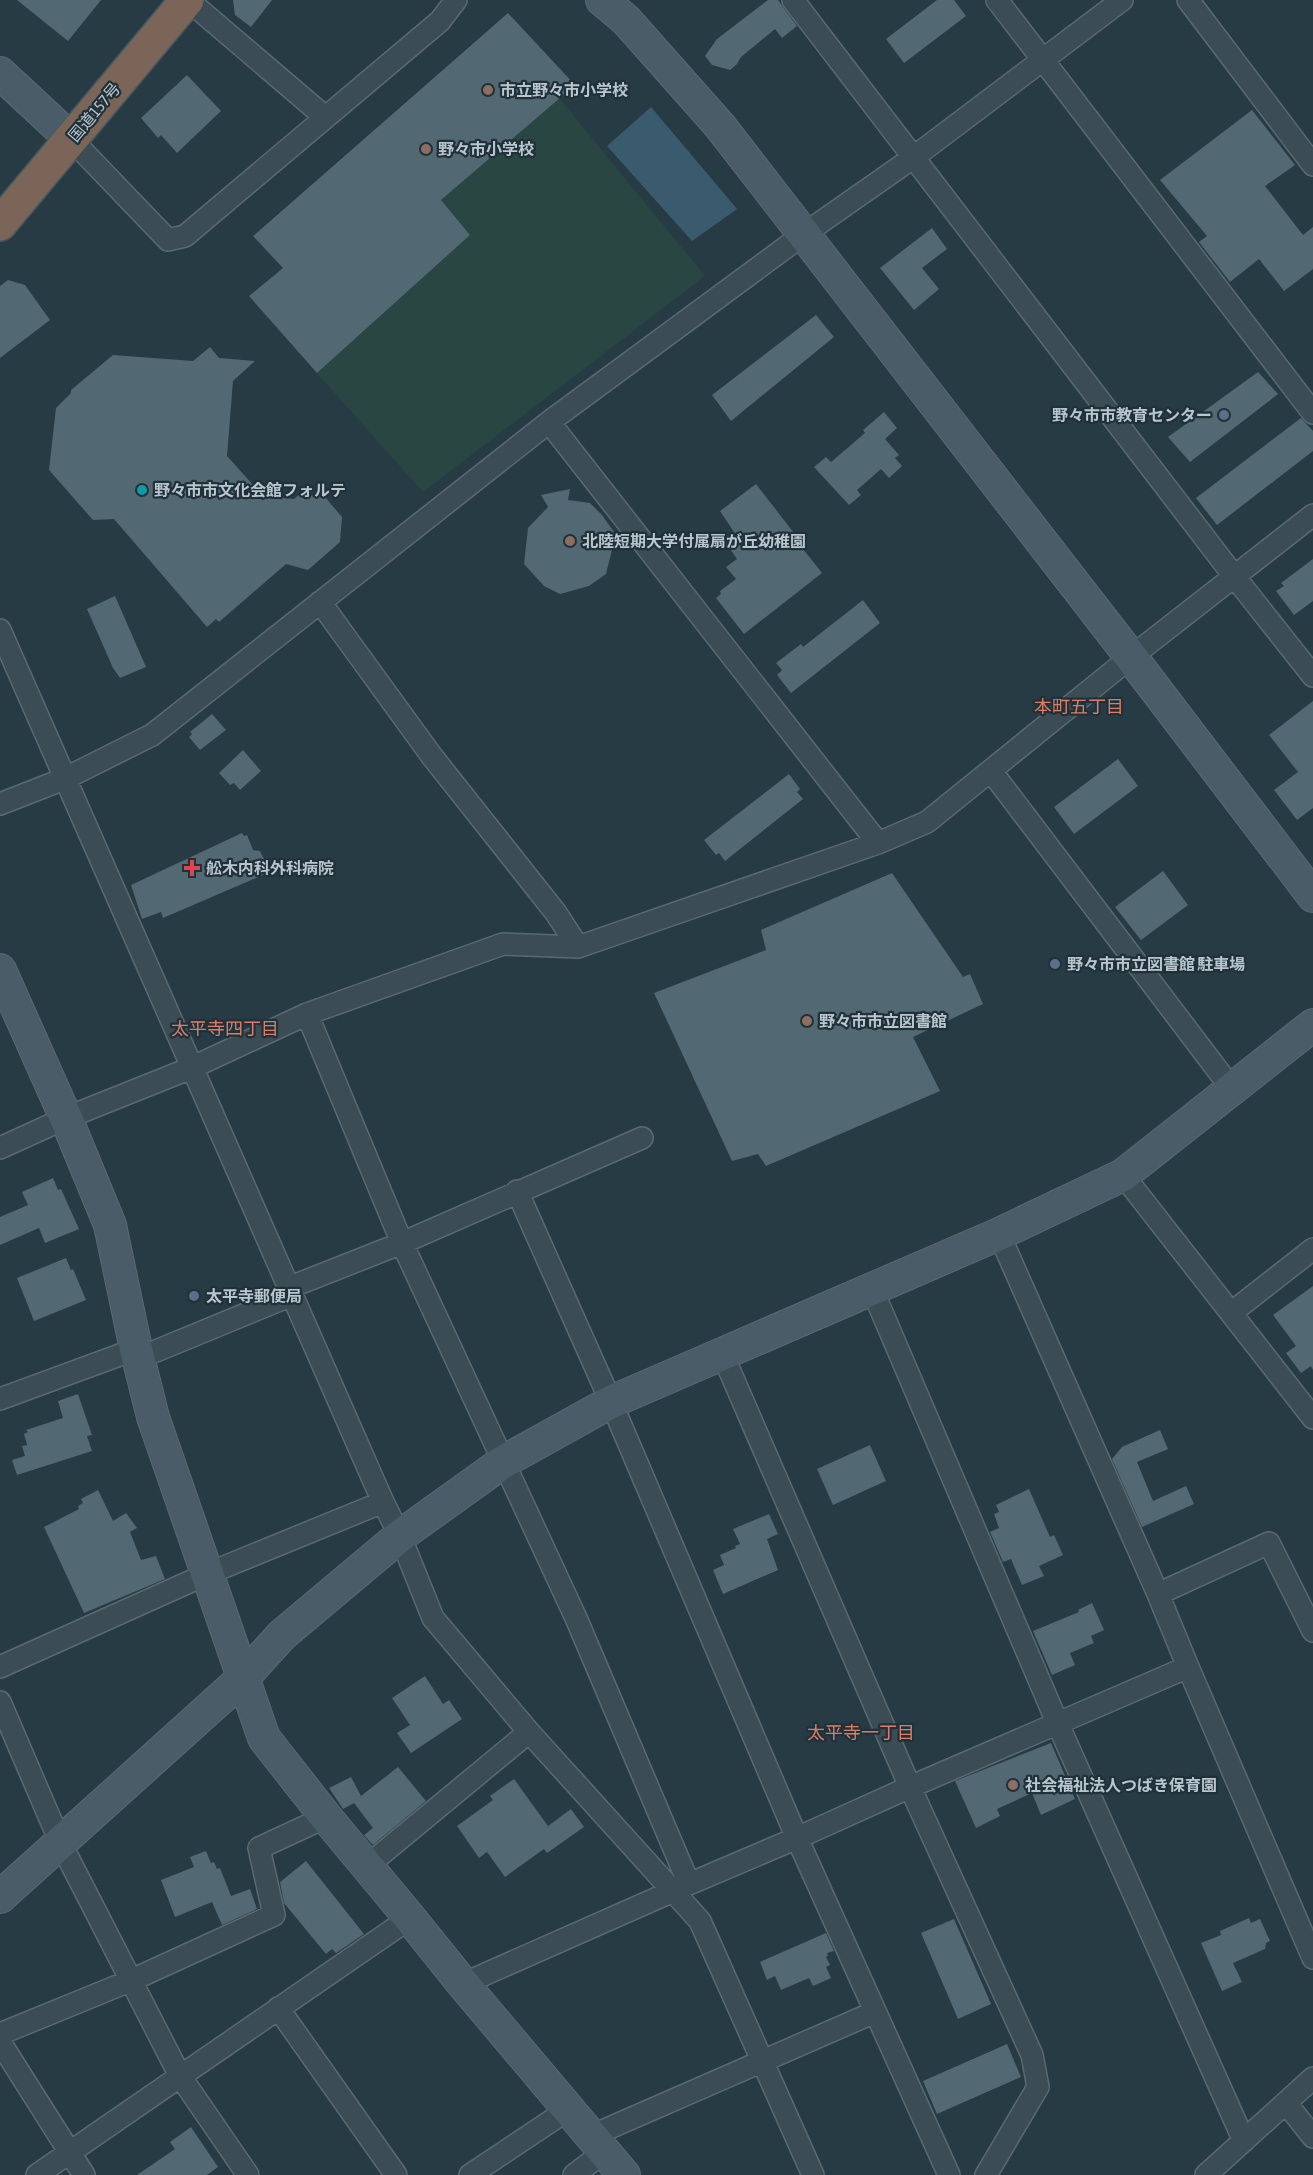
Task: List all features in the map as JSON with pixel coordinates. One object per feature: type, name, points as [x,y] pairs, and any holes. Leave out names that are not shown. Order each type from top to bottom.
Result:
[{"type":"highway","name":"国道157号","points":[[0,224],[188,0]]},
{"type":"street","points":[[188,0],[325,117]]},
{"type":"street","points":[[0,73],[72,139],[168,240],[185,236],[440,21],[456,0]]},
{"type":"street","points":[[602,0],[626,20],[720,126],[1313,896]]},
{"type":"street","points":[[793,0],[1313,676]]},
{"type":"street","points":[[997,0],[1313,413]]},
{"type":"street","points":[[0,804],[64,779],[152,735],[549,422],[804,234],[914,157],[1122,0]]},
{"type":"street","points":[[1188,0],[1313,165]]},
{"type":"street","points":[[549,422],[878,843]]},
{"type":"street","points":[[0,1148],[66,1118],[191,1068],[307,1014],[503,944],[578,947],[878,843],[927,822],[1131,657],[1313,515]]},
{"type":"street","points":[[320,602],[430,756],[556,913],[578,947]]},
{"type":"street","points":[[2,641],[400,1536],[433,1618],[529,1732],[681,1887]]},
{"type":"street","points":[[991,771],[1232,1089]]},
{"type":"street","points":[[0,970],[66,1118],[110,1225],[137,1354],[153,1417],[264,1738],[463,1984],[606,2154]]},
{"type":"street","points":[[307,1014],[402,1243],[576,1618],[681,1887],[700,1921],[813,2175]]},
{"type":"street","points":[[0,1897],[242,1679],[282,1635],[400,1536],[503,1462],[611,1402],[999,1234],[1123,1175],[1313,1025]]},
{"type":"street","points":[[0,1399],[137,1354],[290,1292],[642,1138]]},
{"type":"street","points":[[1123,1175],[1313,1418]]},
{"type":"street","points":[[517,1191],[611,1402],[797,1838],[949,2175]]},
{"type":"street","points":[[999,1234],[1158,1594],[1313,1958]]},
{"type":"street","points":[[1231,1313],[1313,1249]]},
{"type":"street","points":[[872,1289],[1057,1722],[1244,2141]]},
{"type":"street","points":[[722,1353],[910,1787],[1032,2055],[1038,2087],[986,2175]]},
{"type":"street","points":[[0,1667],[207,1574],[383,1502]]},
{"type":"street","points":[[1158,1594],[1269,1543],[1313,1631]]},
{"type":"street","points":[[463,1984],[1057,1722],[1188,1667]]},
{"type":"street","points":[[0,1702],[61,1844],[180,2076],[248,2175]]},
{"type":"street","points":[[367,1866],[529,1732]]},
{"type":"street","points":[[0,2034],[132,1980],[274,1915],[259,1848],[326,1817]]},
{"type":"street","points":[[37,2175],[410,1918]]},
{"type":"street","points":[[278,2008],[396,2175]]},
{"type":"street","points":[[574,2175],[762,2061],[875,2012]]},
{"type":"street","points":[[0,2042],[84,2175]]},
{"type":"street","points":[[1206,2175],[1313,2078]]},
{"type":"street","points":[[1286,2103],[1313,2137]]},
{"type":"street","points":[[470,2175],[569,2109]]},
{"type":"green space","points":[[559,98],[705,276],[423,492],[317,373],[470,235],[441,200]]},
{"type":"water","points":[[651,107],[737,209],[692,241],[607,146]]},
{"type":"building","points":[[17,0],[101,0],[68,41]]},
{"type":"building","points":[[233,0],[272,0],[251,27],[235,15]]},
{"type":"building","points":[[768,0],[778,0],[797,26],[782,38],[775,29],[741,57],[730,70],[712,65],[705,56],[717,39]]},
{"type":"building","points":[[937,0],[954,0],[966,16],[904,63],[886,39]]},
{"type":"building","name":"野々市小学校","points":[[508,13],[575,85],[441,200],[470,235],[317,373],[249,296],[283,268],[253,236]]},
{"type":"building","points":[[187,75],[221,111],[177,153],[161,135],[158,138],[141,118]]},
{"type":"building","points":[[1252,110],[1295,165],[1265,186],[1303,235],[1313,227],[1313,269],[1284,291],[1259,259],[1230,282],[1199,242],[1207,236],[1160,180]]},
{"type":"building","points":[[932,228],[947,249],[922,268],[939,289],[914,310],[880,268]]},
{"type":"building","points":[[8,280],[25,285],[50,320],[0,358],[0,286]]},
{"type":"building","points":[[816,315],[834,337],[731,421],[712,395]]},
{"type":"building","name":"野々市市文化会館フォルテ","points":[[210,347],[219,358],[255,361],[233,381],[227,456],[263,496],[294,499],[300,494],[325,497],[342,517],[340,542],[308,570],[286,564],[219,622],[216,619],[207,627],[114,519],[93,520],[49,470],[56,408],[71,393],[71,390],[113,355],[193,361]]},
{"type":"building","name":"野々市市教育センター","points":[[1258,372],[1278,394],[1190,462],[1168,437]]},
{"type":"building","points":[[884,412],[897,428],[885,439],[899,455],[895,458],[902,466],[889,478],[881,469],[857,490],[861,495],[849,505],[814,467],[826,457],[831,462],[865,433],[863,430]]},
{"type":"building","points":[[1301,418],[1313,431],[1313,451],[1217,525],[1196,498]]},
{"type":"building","points":[[756,484],[822,573],[744,634],[716,598],[721,594],[720,591],[736,579],[726,567],[737,559],[730,549],[740,541],[720,511]]},
{"type":"building","name":"北陸短期大学付属扇が丘幼稚園","points":[[570,489],[568,500],[590,503],[614,532],[606,574],[589,586],[560,594],[544,586],[524,564],[528,528],[548,507],[541,495]]},
{"type":"building","points":[[1313,559],[1313,601],[1294,615],[1276,591],[1284,586],[1281,583]]},
{"type":"building","points":[[115,596],[146,667],[120,678],[113,668],[87,609]]},
{"type":"building","points":[[863,600],[880,623],[791,693],[777,675],[782,670],[776,663],[801,644],[803,647]]},
{"type":"building","points":[[1313,701],[1313,808],[1297,820],[1274,790],[1298,772],[1269,735]]},
{"type":"building","points":[[212,714],[226,730],[200,750],[189,737],[192,734],[190,732]]},
{"type":"building","points":[[243,750],[261,771],[240,790],[234,783],[230,785],[219,773]]},
{"type":"building","points":[[1118,759],[1138,786],[1074,834],[1054,807]]},
{"type":"building","points":[[789,774],[800,789],[797,792],[803,799],[725,861],[719,853],[716,855],[704,840]]},
{"type":"building","points":[[242,833],[244,836],[247,835],[253,850],[260,851],[270,872],[163,918],[161,912],[142,919],[131,885]]},
{"type":"building","points":[[1163,871],[1188,905],[1141,940],[1115,907]]},
{"type":"building","name":"野々市市立図書館","points":[[892,873],[963,977],[970,974],[983,1004],[913,1037],[940,1091],[766,1166],[758,1154],[732,1161],[654,993],[766,950],[761,930]]},
{"type":"building","points":[[53,1178],[58,1190],[61,1189],[79,1229],[45,1243],[39,1228],[0,1245],[0,1217],[28,1205],[22,1192]]},
{"type":"building","points":[[66,1258],[86,1300],[34,1321],[17,1278]]},
{"type":"building","points":[[1313,1286],[1313,1370],[1311,1366],[1301,1373],[1286,1353],[1296,1346],[1273,1315]]},
{"type":"building","points":[[78,1394],[92,1435],[87,1436],[92,1451],[17,1475],[12,1460],[25,1456],[22,1446],[27,1445],[24,1434],[28,1432],[26,1430],[63,1418],[58,1401]]},
{"type":"building","points":[[1160,1430],[1168,1449],[1137,1462],[1153,1501],[1186,1486],[1194,1504],[1142,1527],[1112,1459],[1122,1447]]},
{"type":"building","points":[[870,1445],[886,1481],[833,1505],[817,1469]]},
{"type":"building","points":[[1029,1489],[1050,1537],[1054,1535],[1063,1555],[1039,1566],[1044,1576],[1022,1585],[1011,1559],[1003,1562],[990,1532],[999,1528],[994,1514],[999,1512],[996,1505]]},
{"type":"building","points":[[98,1490],[113,1521],[126,1513],[137,1528],[130,1532],[141,1560],[156,1556],[165,1579],[84,1613],[44,1527],[79,1509],[78,1506],[83,1503],[81,1499]]},
{"type":"building","points":[[769,1514],[778,1534],[767,1539],[778,1570],[723,1594],[713,1570],[724,1565],[720,1555],[740,1544],[733,1529]]},
{"type":"building","points":[[1092,1603],[1104,1630],[1091,1636],[1094,1643],[1070,1653],[1075,1665],[1052,1675],[1033,1631],[1079,1612],[1078,1610]]},
{"type":"building","points":[[425,1676],[443,1704],[449,1700],[462,1719],[411,1753],[397,1733],[410,1725],[392,1698]]},
{"type":"building","points":[[1051,1743],[1075,1799],[1041,1815],[1032,1793],[997,1809],[1000,1816],[976,1828],[955,1781]]},
{"type":"building","points":[[398,1767],[426,1801],[373,1845],[364,1835],[373,1828],[354,1803],[343,1809],[329,1788],[351,1777],[361,1796]]},
{"type":"building","points":[[514,1779],[548,1826],[571,1809],[584,1827],[547,1853],[544,1849],[505,1877],[487,1852],[479,1858],[457,1826],[493,1800],[490,1796]]},
{"type":"building","points":[[206,1851],[211,1863],[214,1862],[217,1869],[220,1868],[231,1896],[250,1889],[257,1909],[222,1925],[212,1902],[175,1917],[161,1880],[194,1867],[190,1857]]},
{"type":"building","points":[[306,1861],[364,1934],[336,1953],[332,1949],[326,1954],[284,1903],[280,1882]]},
{"type":"building","points":[[1249,1918],[1251,1923],[1260,1919],[1270,1941],[1266,1943],[1265,1949],[1233,1963],[1242,1982],[1222,1991],[1201,1943],[1221,1935],[1220,1931]]},
{"type":"building","points":[[954,1919],[991,2004],[958,2019],[921,1933]]},
{"type":"building","points":[[826,1933],[834,1951],[827,1953],[826,1957],[830,1965],[826,1967],[831,1978],[813,1986],[809,1978],[781,1990],[775,1976],[767,1980],[760,1962]]},
{"type":"building","points":[[1007,2044],[1021,2077],[937,2114],[923,2081]]},
{"type":"building","points":[[191,2127],[218,2167],[207,2175],[137,2175],[175,2149],[170,2142]]},
{"type":"place","name":"市立野々市小学校","points":[[488,90]]},
{"type":"place","name":"野々市小学校","points":[[426,149]]},
{"type":"place","name":"野々市市教育センター","points":[[1224,415]]},
{"type":"place","name":"野々市市文化会館フォルテ","points":[[142,490]]},
{"type":"place","name":"北陸短期大学付属扇が丘幼稚園","points":[[570,541]]},
{"type":"place","name":"舩木内科外科病院","points":[[192,868]]},
{"type":"place","name":"野々市市立図書館 駐車場","points":[[1055,964]]},
{"type":"place","name":"野々市市立図書館","points":[[807,1021]]},
{"type":"place","name":"太平寺郵便局","points":[[194,1296]]},
{"type":"place","name":"社会福祉法人つばき保育園","points":[[1013,1785]]},
{"type":"district","name":"本町五丁目","points":[[1079,707]]},
{"type":"district","name":"太平寺四丁目","points":[[225,1029]]},
{"type":"district","name":"太平寺一丁目","points":[[861,1733]]}]
